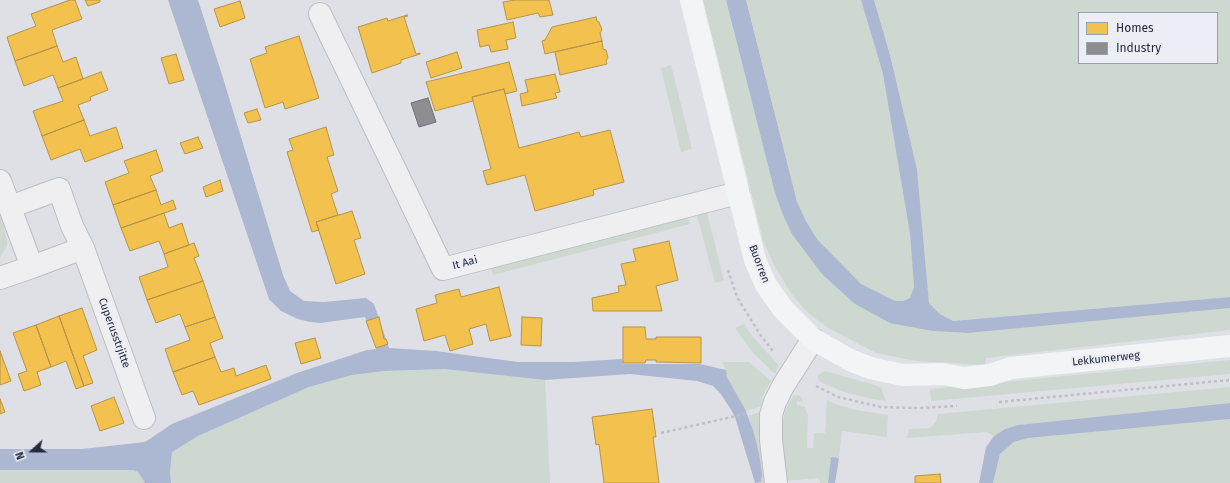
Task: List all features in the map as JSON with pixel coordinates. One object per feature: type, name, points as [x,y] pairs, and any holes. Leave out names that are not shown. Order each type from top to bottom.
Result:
[{"type":"main road","name":"Buorren","points":[[691,0],[755,260],[766,285],[783,309],[813,339],[850,360],[870,368],[903,375],[942,374],[964,378],[983,376]]},
{"type":"main road","name":"Lekkumerweg","points":[[983,376],[990,376],[1011,368],[1230,346]]},
{"type":"street","name":"It Aai","points":[[320,14],[443,269],[738,193]]},
{"type":"street","points":[[0,181],[32,267]]},
{"type":"street","name":"Cuperusstrjitte","points":[[10,207],[58,189],[72,226],[83,248],[144,418]]},
{"type":"street","points":[[0,278],[83,248]]},
{"type":"street","points":[[776,483],[771,440],[771,415],[775,402],[783,386],[813,339]]},
{"type":"path","points":[[661,433],[732,418],[750,412]]},
{"type":"shaded area","points":[[703,0],[726,0],[775,193],[783,215],[822,274],[933,331],[968,333],[1230,308],[1230,330],[986,358],[985,365],[916,361],[876,353],[828,328],[807,312],[790,292],[774,265],[763,240]]},
{"type":"shaded area","points":[[746,0],[861,0],[883,74],[910,234],[914,287],[910,298],[903,301],[895,301],[861,284],[817,239],[806,221],[797,202]]},
{"type":"shaded area","points":[[874,0],[1230,0],[1230,297],[952,321],[940,314],[929,303],[917,169],[890,55]]},
{"type":"shaded area","points":[[671,65],[692,149],[681,152],[661,68]]},
{"type":"shaded area","points":[[707,212],[724,281],[715,283],[697,215]]},
{"type":"shaded area","points":[[0,213],[7,239],[7,246],[0,258]]},
{"type":"shaded area","points":[[688,217],[690,224],[493,275],[491,268]]},
{"type":"shaded area","points":[[744,324],[752,336],[778,364],[775,374],[754,354],[735,328]]},
{"type":"shaded area","points":[[1230,360],[1230,374],[931,401],[930,389]]},
{"type":"shaded area","points":[[723,362],[749,362],[771,381],[762,397],[761,406],[746,411],[727,377]]},
{"type":"shaded area","points":[[444,369],[545,380],[550,483],[171,483],[170,472],[172,452],[198,436],[309,387],[352,375],[384,371]]},
{"type":"shaded area","points":[[825,371],[878,386],[881,388],[886,401],[841,391],[825,384],[819,381],[818,375]]},
{"type":"shaded area","points":[[1230,387],[1230,403],[1018,425],[1005,429],[994,436],[987,432],[907,438],[909,429],[930,428],[936,422],[938,414]]},
{"type":"shaded area","points":[[794,395],[801,396],[803,402],[797,401],[797,405],[805,407],[808,416],[807,448],[813,448],[814,433],[825,433],[827,400],[856,410],[888,415],[887,437],[842,431],[839,458],[831,458],[828,483],[820,483],[819,478],[785,481],[781,445],[783,420],[786,408]]},
{"type":"shaded area","points":[[760,412],[769,483],[759,483],[761,482],[759,453],[748,416]]},
{"type":"shaded area","points":[[1230,419],[1230,483],[993,483],[1000,454],[1014,442],[1028,438]]},
{"type":"shaded area","points":[[0,470],[133,470],[138,472],[145,483],[0,483]]},
{"type":"water","points":[[168,0],[198,0],[283,275],[290,291],[304,301],[324,302],[366,298],[374,304],[389,348],[436,351],[518,362],[573,362],[622,359],[623,364],[700,364],[726,370],[727,377],[745,409],[753,430],[759,453],[762,474],[761,482],[755,483],[735,417],[720,393],[713,386],[697,381],[630,374],[545,380],[444,369],[384,371],[352,375],[309,387],[198,436],[172,452],[170,472],[171,483],[145,483],[138,472],[133,470],[0,470],[0,449],[82,449],[145,442],[172,424],[297,373],[367,350],[376,349],[365,317],[320,323],[310,322],[298,319],[281,311],[269,299]]},
{"type":"water","points":[[726,0],[746,0],[797,202],[806,221],[817,239],[861,284],[895,301],[903,301],[910,298],[914,287],[910,234],[883,74],[861,0],[874,0],[890,55],[917,169],[929,303],[940,314],[953,321],[1230,297],[1230,308],[968,333],[933,331],[890,323],[855,304],[822,274],[792,234],[783,215],[775,193]]},
{"type":"water","points":[[1230,403],[1230,419],[1028,438],[1014,442],[1000,454],[993,483],[979,483],[986,447],[994,436],[1005,429],[1018,425]]},
{"type":"water","points":[[831,457],[839,458],[835,483],[828,483]]},
{"type":"building: Homes","points":[[70,0],[75,0],[82,19],[52,30],[57,46],[15,61],[7,37],[36,26],[31,14]]},
{"type":"building: Homes","points":[[85,0],[100,0],[100,2],[88,6]]},
{"type":"building: Homes","points":[[515,0],[549,0],[553,15],[540,17],[538,13],[507,20],[503,2]]},
{"type":"building: Homes","points":[[240,1],[245,18],[220,27],[214,9]]},
{"type":"building: Homes","points":[[407,15],[408,16],[404,17],[416,54],[420,54],[401,60],[401,63],[372,73],[358,27],[387,18],[388,21]]},
{"type":"building: Homes","points":[[596,17],[602,30],[600,33],[602,41],[545,54],[542,41],[545,40],[552,27]]},
{"type":"building: Homes","points":[[513,22],[516,38],[506,40],[508,49],[491,52],[489,45],[480,47],[477,30]]},
{"type":"building: Homes","points":[[299,36],[319,98],[285,109],[283,102],[265,108],[250,59],[267,53],[265,47]]},
{"type":"building: Homes","points":[[602,41],[603,49],[606,50],[608,58],[606,61],[607,64],[560,75],[555,52]]},
{"type":"building: Homes","points":[[57,46],[63,62],[76,57],[83,79],[58,88],[53,75],[24,86],[15,61]]},
{"type":"building: Homes","points":[[457,52],[462,68],[431,78],[426,62]]},
{"type":"building: Homes","points":[[176,54],[184,80],[169,84],[161,58]]},
{"type":"building: Homes","points":[[509,62],[517,91],[505,94],[504,89],[472,97],[473,101],[435,111],[426,82]]},
{"type":"building: Homes","points":[[101,72],[108,90],[90,97],[91,100],[78,105],[84,120],[42,136],[33,111],[63,101],[58,88]]},
{"type":"building: Homes","points":[[555,74],[560,92],[555,93],[557,98],[522,106],[520,94],[528,92],[525,80]]},
{"type":"building: Homes","points":[[504,89],[519,148],[579,132],[581,137],[610,130],[624,182],[593,190],[594,195],[535,211],[525,175],[487,185],[483,171],[491,169],[472,97]]},
{"type":"building: Homes","points":[[257,109],[261,120],[248,123],[244,113]]},
{"type":"building: Homes","points":[[84,120],[90,136],[116,127],[123,148],[85,162],[80,149],[51,160],[42,136]]},
{"type":"building: Homes","points":[[326,127],[334,155],[327,157],[338,191],[331,194],[338,215],[316,222],[319,230],[312,232],[287,152],[293,150],[289,139]]},
{"type":"building: Homes","points":[[198,137],[203,148],[185,154],[180,143]]},
{"type":"building: Homes","points":[[156,150],[163,171],[150,176],[156,190],[113,205],[105,182],[129,173],[124,161]]},
{"type":"building: Homes","points":[[220,180],[223,191],[206,197],[203,187]]},
{"type":"building: Homes","points":[[156,190],[161,205],[173,200],[176,209],[121,228],[113,205]]},
{"type":"building: Homes","points":[[352,211],[361,238],[354,240],[365,274],[336,284],[316,222]]},
{"type":"building: Homes","points":[[164,213],[169,228],[182,223],[189,245],[164,254],[159,241],[130,251],[121,228]]},
{"type":"building: Homes","points":[[669,241],[678,280],[656,286],[662,311],[593,311],[592,298],[619,292],[618,286],[626,285],[621,264],[636,261],[633,249]]},
{"type":"building: Homes","points":[[194,243],[199,256],[194,258],[203,281],[147,300],[139,277],[168,267],[164,254]]},
{"type":"building: Homes","points":[[203,281],[215,317],[185,327],[180,314],[156,323],[147,300]]},
{"type":"building: Homes","points":[[499,287],[511,336],[490,341],[486,324],[469,329],[473,344],[450,351],[445,335],[424,341],[416,309],[437,303],[435,295],[459,289],[461,297]]},
{"type":"building: Homes","points":[[82,308],[97,350],[83,356],[93,383],[84,386],[59,316]]},
{"type":"building: Homes","points":[[59,316],[84,386],[76,389],[66,361],[51,367],[36,325]]},
{"type":"building: Homes","points":[[215,317],[223,338],[210,343],[215,357],[173,372],[165,349],[190,340],[185,327]]},
{"type":"building: Homes","points":[[379,317],[384,339],[386,339],[388,344],[376,348],[366,321]]},
{"type":"building: Homes","points":[[522,317],[542,318],[541,346],[521,345]]},
{"type":"building: Homes","points":[[36,325],[51,367],[37,372],[41,385],[24,391],[18,374],[27,371],[13,333]]},
{"type":"building: Homes","points":[[623,327],[645,327],[646,339],[656,339],[656,337],[701,337],[701,363],[656,362],[656,360],[646,360],[645,363],[623,363]]},
{"type":"building: Homes","points":[[315,338],[321,358],[301,364],[295,343]]},
{"type":"building: Homes","points":[[0,351],[11,381],[0,385]]},
{"type":"building: Homes","points":[[215,357],[221,372],[234,368],[236,376],[266,365],[271,379],[199,405],[193,391],[182,395],[173,372]]},
{"type":"building: Homes","points":[[114,397],[124,423],[100,431],[91,406]]},
{"type":"building: Homes","points":[[0,399],[5,412],[0,414]]},
{"type":"building: Homes","points":[[652,409],[656,437],[653,437],[659,483],[604,483],[599,444],[596,445],[592,417]]},
{"type":"building: Homes","points":[[940,474],[941,483],[915,483],[915,476]]},
{"type":"building: Industry","points":[[428,98],[436,122],[419,127],[411,103]]}]
